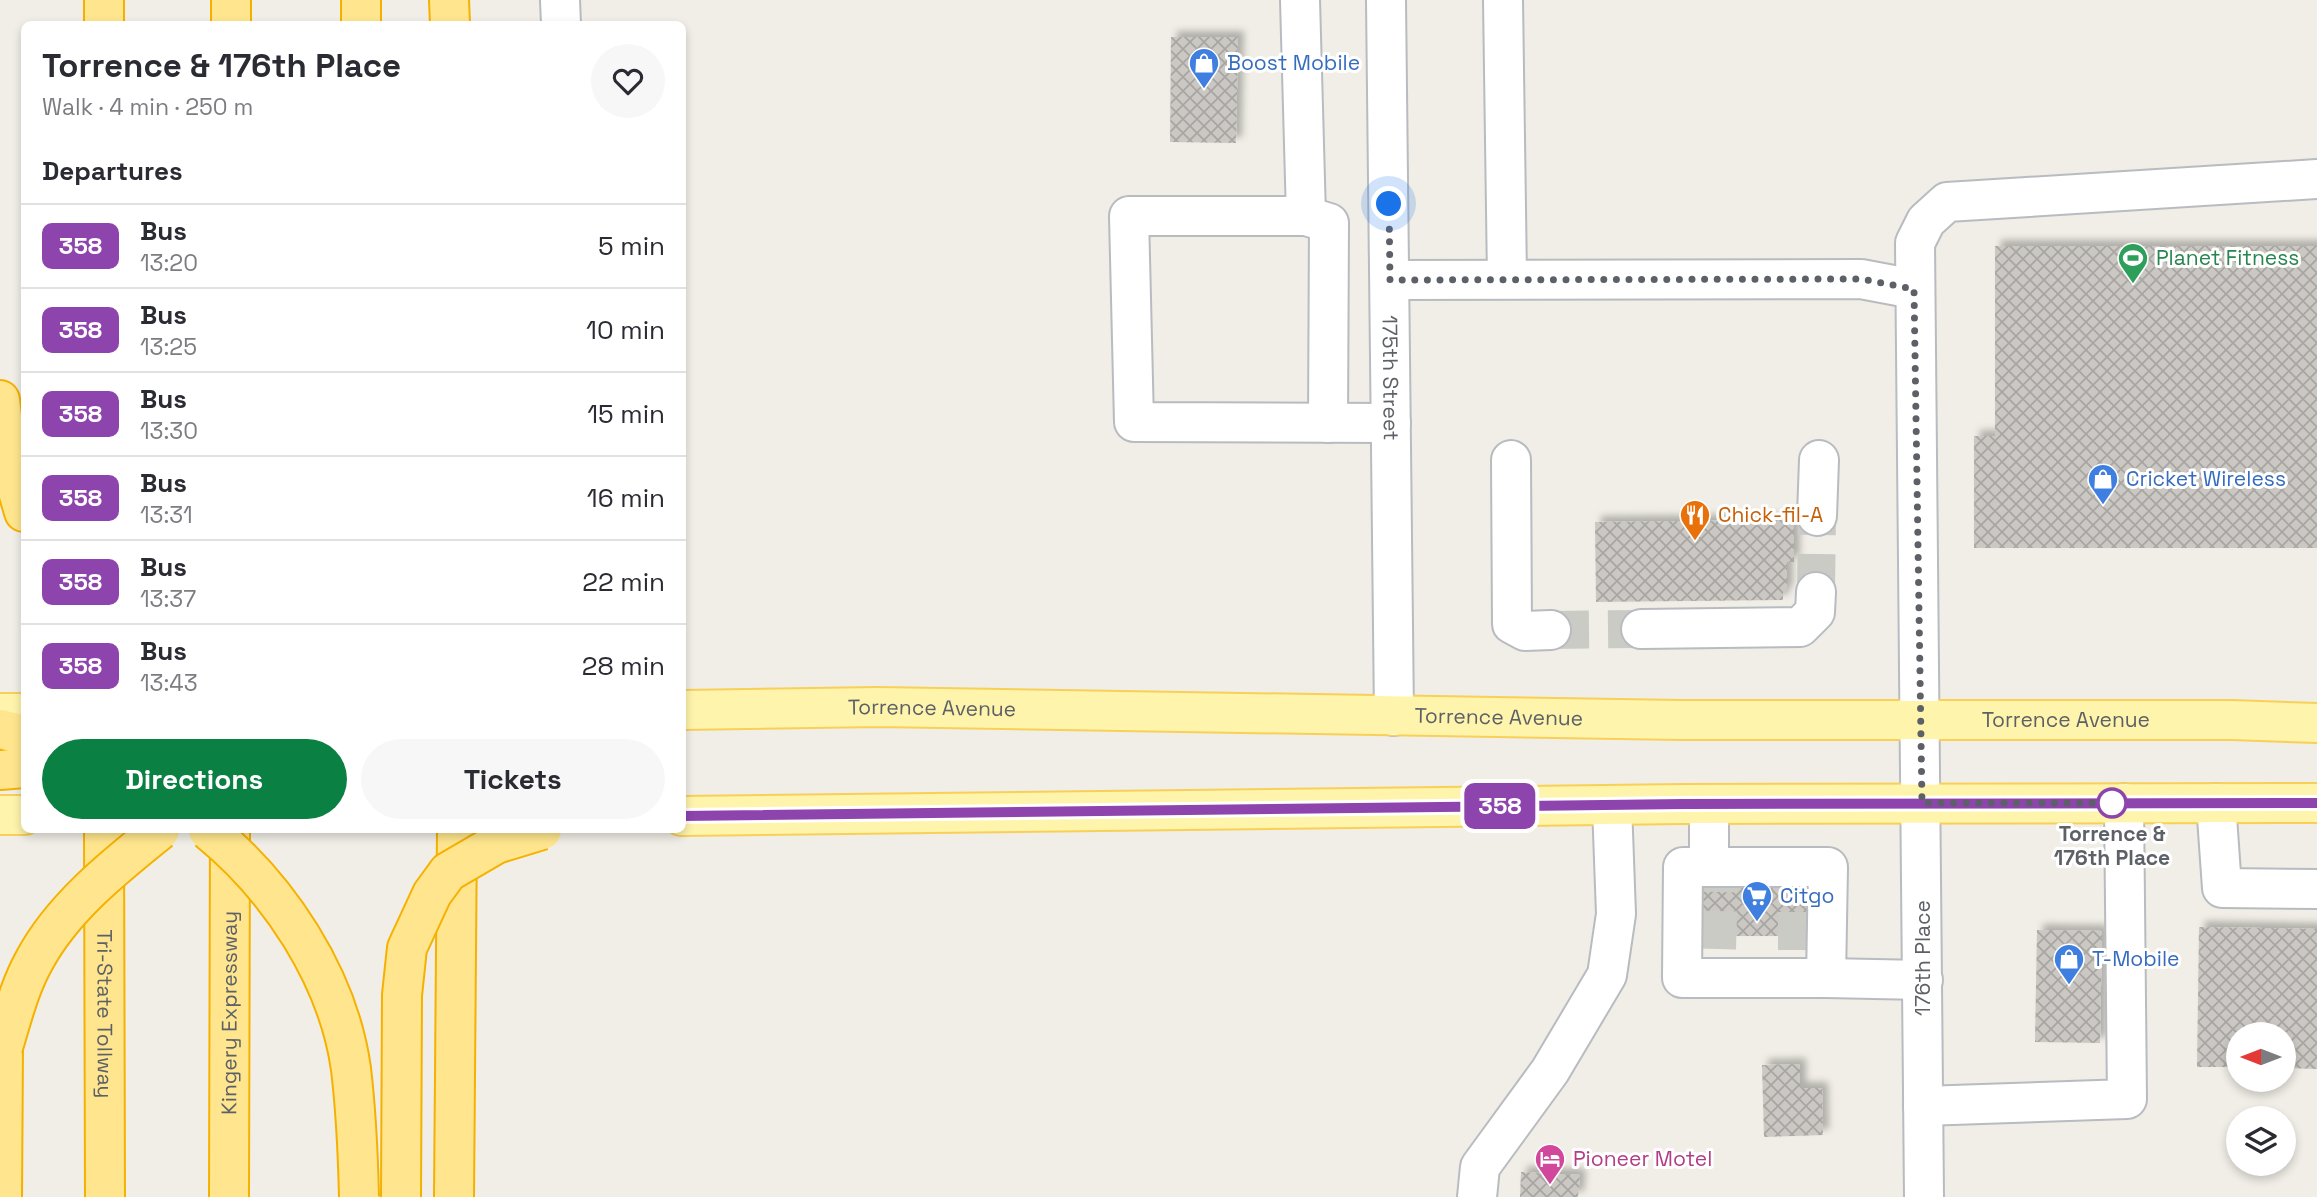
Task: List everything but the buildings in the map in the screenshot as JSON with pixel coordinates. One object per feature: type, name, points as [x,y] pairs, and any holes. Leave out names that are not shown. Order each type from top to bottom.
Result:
[{"type":"highway","points":[[104,0],[104,21]]},
{"type":"highway","points":[[231,0],[231,21]]},
{"type":"highway","points":[[361,0],[361,21]]},
{"type":"highway","points":[[449,0],[450,21]]},
{"type":"highway","points":[[0,400],[6,450],[21,502]]},
{"type":"highway","points":[[0,729],[21,734]]},
{"type":"highway","points":[[0,770],[21,768]]},
{"type":"highway","name":"Tri-State Tollway","points":[[104,833],[105,1197]]},
{"type":"highway","points":[[2,1197],[2,1040],[23,984],[50,936],[95,886],[157,833]]},
{"type":"highway","points":[[211,833],[253,872],[284,911],[310,955],[336,1011],[351,1066],[359,1197]]},
{"type":"highway","name":"Kingery Expressway","points":[[229,1197],[230,833]]},
{"type":"highway","points":[[454,1197],[457,833]]},
{"type":"highway","points":[[401,1197],[402,995],[411,938],[432,894],[448,872],[496,844],[532,833]]},
{"type":"main road","name":"Torrence Avenue","points":[[686,710],[878,707],[1394,716],[2232,720],[2317,723]]},
{"type":"main road","points":[[0,713],[21,713]]},
{"type":"main road","points":[[686,816],[1709,804],[2317,803]]},
{"type":"main road","points":[[0,815],[21,815]]},
{"type":"street","points":[[560,0],[561,21]]},
{"type":"street","points":[[1300,0],[1306,216]]},
{"type":"street","name":"175th Street","points":[[1386,0],[1394,716]]},
{"type":"street","points":[[1503,0],[1507,278]]},
{"type":"street","name":"176th Place","points":[[1924,1197],[1922,803],[1914,243],[1926,221],[1947,202],[2317,179]]},
{"type":"street","points":[[1328,423],[1329,223],[1306,216],[1129,216],[1134,422],[1328,423],[1391,423]]},
{"type":"street","points":[[1390,280],[1861,279],[1914,289]]},
{"type":"street","points":[[1511,460],[1512,624],[1525,631],[1551,630]]},
{"type":"street","points":[[1818,516],[1819,460]]},
{"type":"street","points":[[1641,629],[1800,627],[1815,612],[1816,592]]},
{"type":"street","points":[[1923,1106],[2127,1100],[2124,803]]},
{"type":"street","points":[[2216,803],[2222,888],[2317,889]]},
{"type":"street","points":[[1709,804],[1716,871]]},
{"type":"street","points":[[1477,1197],[1480,1167],[1550,1071],[1607,975],[1616,914],[1612,805]]},
{"type":"street","points":[[1807,969],[1828,867],[1797,873],[1716,871],[1683,867],[1682,978],[1716,963],[1923,980]]},
{"type":"tunnel","points":[[1816,592],[1817,516]]},
{"type":"tunnel","points":[[1551,630],[1641,629]]},
{"type":"tunnel","points":[[1717,949],[1719,878]]},
{"type":"tunnel","points":[[1797,879],[1797,950]]},
{"type":"bus line","name":"358","points":[[686,816],[1684,804],[2317,803]]},
{"type":"place","name":"Boost Mobile","points":[[1204,90]]},
{"type":"place","name":"Planet Fitness","points":[[2133,285]]},
{"type":"place","name":"Cricket Wireless","points":[[2103,506]]},
{"type":"place","name":"Chick-fil-A","points":[[1695,542]]},
{"type":"place","name":"Torrence & 176th Place","points":[[2112,803]]},
{"type":"place","name":"Citgo","points":[[1757,923]]},
{"type":"place","name":"T-Mobile","points":[[2069,986]]},
{"type":"place","name":"Pioneer Motel","points":[[1550,1186]]},
{"type":"route","points":[[1389,204],[1390,280],[1861,279],[1914,289],[1922,803],[2124,803],[2112,803]]}]
